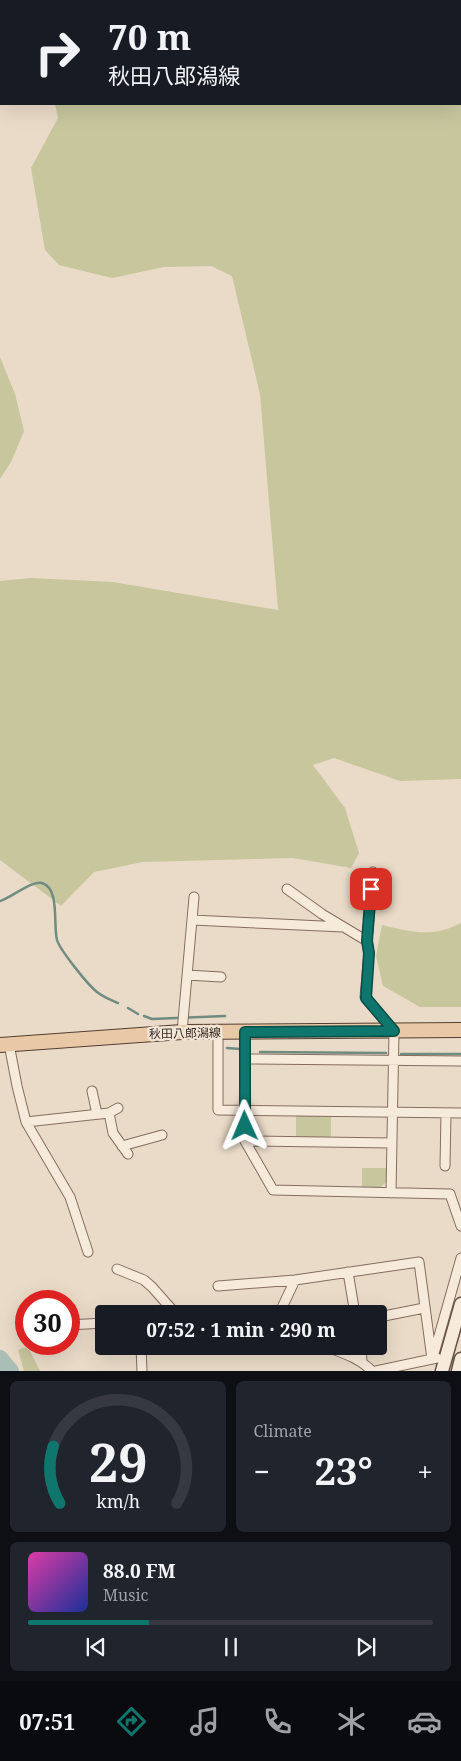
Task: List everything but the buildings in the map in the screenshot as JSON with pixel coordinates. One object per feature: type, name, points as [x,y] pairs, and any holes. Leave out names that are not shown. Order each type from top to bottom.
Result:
[{"type":"main road","name":"秋田八郎潟線","points":[[4,1044],[182,1022],[218,1032],[461,1030]]},
{"type":"street","points":[[373,872],[367,941],[369,953],[366,998],[394,1031],[391,1193]]},
{"type":"street","points":[[287,889],[367,941]]},
{"type":"street","points":[[182,1022],[194,897]]},
{"type":"street","points":[[192,920],[343,927]]},
{"type":"street","points":[[187,974],[221,978]]},
{"type":"street","points":[[218,1032],[218,1110],[461,1113]]},
{"type":"street","points":[[245,1032],[245,1141],[273,1190],[450,1194],[461,1226]]},
{"type":"street","points":[[4,1044],[26,1122],[70,1197],[88,1252]]},
{"type":"street","points":[[245,1059],[461,1061]]},
{"type":"street","points":[[92,1090],[97,1114]]},
{"type":"street","points":[[26,1122],[108,1113],[118,1108]]},
{"type":"street","points":[[108,1113],[113,1133],[125,1150],[162,1135]]},
{"type":"street","points":[[444,1166],[446,1113]]},
{"type":"street","points":[[245,1141],[392,1143]]},
{"type":"street","points":[[438,1365],[461,1258]]},
{"type":"street","points":[[218,1286],[294,1280],[419,1262],[424,1308],[438,1365]]},
{"type":"street","points":[[118,1269],[144,1280],[169,1305]]},
{"type":"street","points":[[348,1272],[354,1305]]},
{"type":"street","points":[[283,1305],[294,1280]]},
{"type":"street","points":[[438,1365],[461,1304]]},
{"type":"street","points":[[387,1315],[424,1308]]},
{"type":"street","points":[[80,1324],[95,1324]]},
{"type":"street","points":[[141,1355],[142,1371]]},
{"type":"street","points":[[349,1355],[362,1362],[372,1371]]},
{"type":"street","points":[[362,1355],[362,1362]]},
{"type":"street","points":[[458,1371],[461,1359]]},
{"type":"street","points":[[376,1371],[438,1365]]},
{"type":"green space","points":[[55,105],[461,105],[461,779],[400,781],[334,758],[313,765],[345,808],[359,853],[351,868],[293,858],[143,862],[94,872],[61,906],[0,860],[0,581],[31,578],[113,582],[278,610],[260,394],[232,276],[211,266],[164,267],[112,278],[59,265],[45,250],[31,168],[58,118]]},
{"type":"green space","points":[[0,357],[15,394],[24,431],[11,462],[0,479]]},
{"type":"green space","points":[[461,923],[461,1007],[420,1007],[383,986],[376,956],[382,925],[403,930],[431,932],[451,928]]},
{"type":"green space","points":[[296,1115],[331,1115],[331,1137],[296,1137]]},
{"type":"green space","points":[[362,1168],[387,1168],[387,1182],[379,1188],[362,1188]]},
{"type":"green space","points":[[19,1355],[32,1355],[40,1371],[24,1371]]},
{"type":"waterway","points":[[0,901],[33,884],[42,883],[48,886],[54,899],[56,933],[59,945],[93,988],[118,1003]]},
{"type":"waterway","points":[[128,1008],[138,1014]]},
{"type":"waterway","points":[[144,1016],[152,1019],[225,1016]]},
{"type":"waterway","points":[[227,1048],[240,1049]]},
{"type":"waterway","points":[[260,1052],[386,1053]]},
{"type":"waterway","points":[[401,1054],[461,1054]]},
{"type":"waterway","points":[[0,1358],[11,1371]]},
{"type":"route","points":[[245,1126],[245,1032],[394,1031],[366,998],[369,953],[367,941],[371,889]]}]
